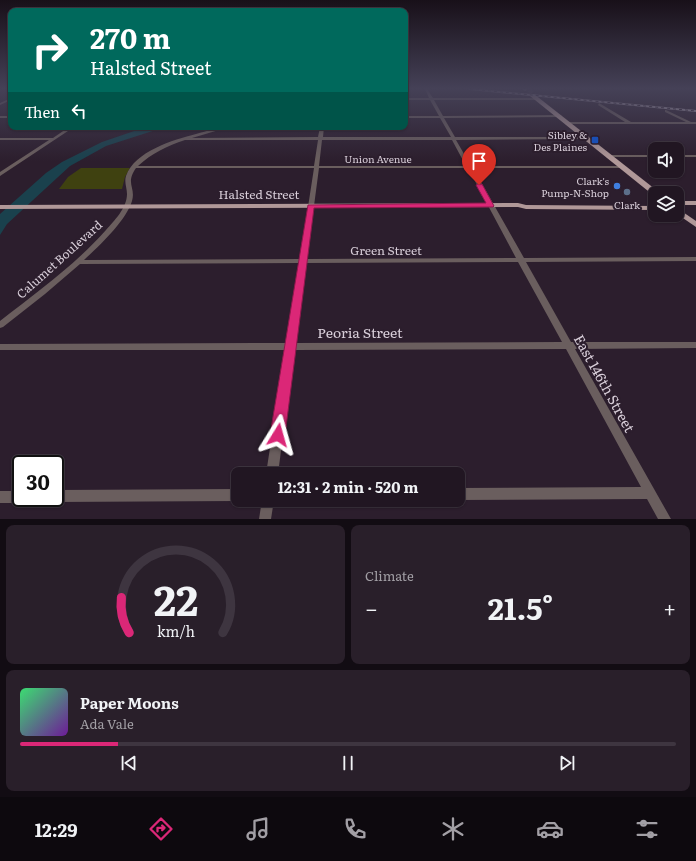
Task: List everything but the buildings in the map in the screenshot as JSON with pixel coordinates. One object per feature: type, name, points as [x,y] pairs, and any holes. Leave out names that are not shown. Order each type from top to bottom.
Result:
[{"type":"main road","points":[[556,113],[648,187]]},
{"type":"main road","points":[[684,203],[696,202]]},
{"type":"main road","name":"Halsted Street","points":[[518,206],[528,204],[648,203]]},
{"type":"main road","name":"Halsted Street","points":[[0,207],[518,206],[648,208]]},
{"type":"main road","points":[[684,209],[696,208]]},
{"type":"main road","points":[[684,215],[696,225]]},
{"type":"street","name":"East 146th Street","points":[[440,113],[490,206],[665,519]]},
{"type":"street","points":[[614,113],[630,123]]},
{"type":"street","points":[[670,113],[696,126]]},
{"type":"street","points":[[408,117],[560,116]]},
{"type":"street","points":[[568,123],[696,123]]},
{"type":"street","points":[[0,174],[67,130]]},
{"type":"street","points":[[127,206],[130,197],[127,186],[128,176],[142,159],[156,151],[186,139],[218,130]]},
{"type":"street","points":[[273,467],[321,130]]},
{"type":"street","points":[[186,139],[587,138]]},
{"type":"street","points":[[0,139],[53,139]]},
{"type":"street","points":[[610,156],[648,156]]},
{"type":"street","points":[[684,156],[696,156]]},
{"type":"street","name":"Union Avenue","points":[[134,167],[622,167]]},
{"type":"street","points":[[0,168],[9,168]]},
{"type":"street","name":"Calumet Boulevard","points":[[0,325],[77,262],[108,232],[127,206]]},
{"type":"street","name":"Green Street","points":[[77,262],[696,259]]},
{"type":"street","name":"Peoria Street","points":[[0,347],[696,345]]},
{"type":"street","points":[[465,494],[650,493]]},
{"type":"street","points":[[64,496],[231,495]]},
{"type":"street","points":[[0,497],[12,497]]},
{"type":"street","points":[[265,519],[267,507]]},
{"type":"shaded area","points":[[81,168],[130,168],[125,177],[122,189],[59,189],[68,177]]},
{"type":"water","points":[[137,130],[156,130],[106,146],[70,166],[7,224],[0,235],[0,214],[46,173],[62,162],[102,142]]},
{"type":"place","name":"Sibley & Des Plaines","points":[[595,140]]},
{"type":"place","name":"Clark's Pump-N-Shop","points":[[617,186]]},
{"type":"place","name":"Clark","points":[[627,192]]},
{"type":"route","points":[[278,435],[311,206],[490,206],[479,185]]}]
